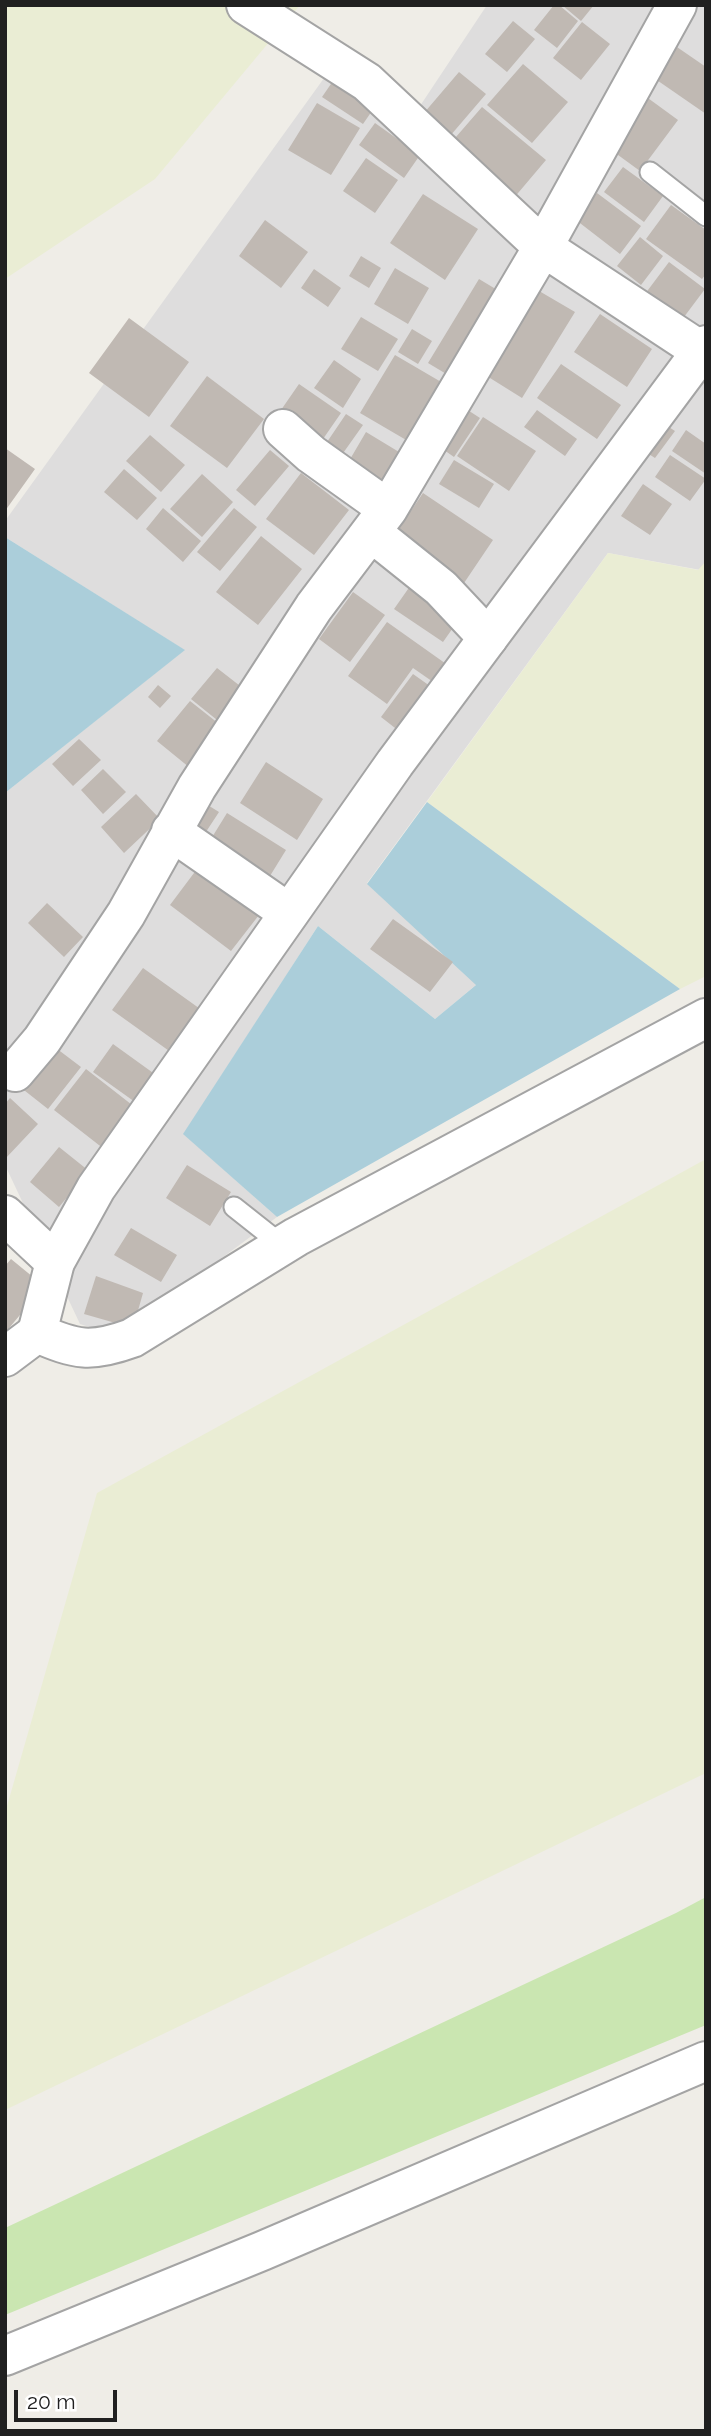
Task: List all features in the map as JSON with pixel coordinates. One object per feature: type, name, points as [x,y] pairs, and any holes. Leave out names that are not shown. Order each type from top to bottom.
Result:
[{"type":"street","points":[[5,1357],[37,1333],[55,1262],[96,1188],[395,763],[704,348],[543,247],[367,82],[246,5]]},
{"type":"street","points":[[15,1072],[42,1040],[126,914],[197,787],[314,607],[379,521],[418,461],[543,247],[677,5]]},
{"type":"street","points":[[283,429],[379,521],[488,638]]},
{"type":"street","points":[[171,831],[289,913]]},
{"type":"street","points":[[37,1333],[67,1346],[86,1348],[110,1346],[132,1338],[282,1245],[706,1018]]},
{"type":"street","points":[[5,1215],[55,1262]]},
{"type":"street","points":[[5,2356],[262,2251],[706,2061]]},
{"type":"lane","points":[[650,172],[706,216]]},
{"type":"lane","points":[[233,1207],[282,1245]]},
{"type":"shaded area","points":[[487,5],[706,5],[706,571],[608,553],[367,883],[477,984],[435,1019],[318,926],[184,1134],[277,1217],[117,1336],[80,1324],[5,1165],[5,793],[184,650],[5,537],[5,521],[345,49],[418,109]]},
{"type":"green space","points":[[5,5],[300,5],[155,179],[5,279]]},
{"type":"green space","points":[[608,553],[698,570],[706,561],[706,976],[680,989],[427,802]]},
{"type":"green space","points":[[706,1159],[706,1773],[5,2110],[5,1813],[97,1493]]},
{"type":"green space","points":[[706,1897],[706,2025],[5,2315],[5,2228]]},
{"type":"water","points":[[5,537],[185,650],[5,793]]},
{"type":"water","points":[[427,802],[680,989],[277,1217],[183,1134],[318,926],[435,1019],[476,985],[367,884]]},
{"type":"building","points":[[554,5],[559,5],[578,21],[557,48],[534,30]]},
{"type":"building","points":[[562,5],[594,5],[581,21]]},
{"type":"building","points":[[513,21],[535,39],[507,72],[485,54]]},
{"type":"building","points":[[582,22],[610,44],[581,80],[553,58]]},
{"type":"building","points":[[674,45],[706,67],[706,114],[651,76]]},
{"type":"building","points":[[523,64],[568,102],[532,143],[487,105]]},
{"type":"building","points":[[459,72],[486,94],[450,136],[424,113]]},
{"type":"building","points":[[333,81],[374,108],[363,124],[322,97]]},
{"type":"building","points":[[641,93],[678,120],[640,171],[603,144]]},
{"type":"building","points":[[317,103],[360,128],[331,175],[288,150]]},
{"type":"building","points":[[482,107],[546,160],[513,199],[449,145]]},
{"type":"building","points":[[375,123],[420,155],[404,178],[359,145]]},
{"type":"building","points":[[366,158],[398,180],[375,213],[343,191]]},
{"type":"building","points":[[623,167],[663,196],[644,222],[604,192]]},
{"type":"building","points":[[597,193],[641,226],[620,254],[576,220]]},
{"type":"building","points":[[423,194],[478,229],[445,280],[390,243]]},
{"type":"building","points":[[671,205],[706,230],[706,274],[702,279],[646,239]]},
{"type":"building","points":[[265,220],[308,252],[281,288],[239,256]]},
{"type":"building","points":[[640,237],[663,256],[641,285],[617,266]]},
{"type":"building","points":[[361,256],[381,268],[369,288],[349,276]]},
{"type":"building","points":[[669,262],[705,289],[681,321],[645,294]]},
{"type":"building","points":[[395,268],[429,288],[408,324],[374,304]]},
{"type":"building","points":[[314,269],[341,288],[328,307],[301,288]]},
{"type":"building","points":[[479,279],[509,297],[458,381],[428,363]]},
{"type":"building","points":[[534,288],[575,312],[522,398],[482,373]]},
{"type":"building","points":[[600,314],[652,349],[627,387],[574,352]]},
{"type":"building","points":[[361,317],[398,339],[378,371],[341,349]]},
{"type":"building","points":[[129,318],[189,362],[149,417],[89,373]]},
{"type":"building","points":[[412,329],[432,341],[418,364],[398,352]]},
{"type":"building","points":[[395,355],[448,386],[413,444],[360,413]]},
{"type":"building","points":[[334,360],[361,379],[343,408],[314,388]]},
{"type":"building","points":[[561,364],[621,405],[597,439],[537,398]]},
{"type":"building","points":[[207,376],[264,419],[227,468],[170,426]]},
{"type":"building","points":[[299,384],[341,413],[323,439],[281,410]]},
{"type":"building","points":[[460,405],[480,418],[454,457],[434,443]]},
{"type":"building","points":[[537,410],[577,439],[565,456],[524,427]]},
{"type":"building","points":[[346,414],[363,425],[341,456],[325,445]]},
{"type":"building","points":[[483,417],[536,451],[509,491],[457,456]]},
{"type":"building","points":[[661,422],[675,431],[655,458],[641,449]]},
{"type":"building","points":[[686,430],[706,444],[706,474],[672,451]]},
{"type":"building","points":[[366,432],[404,455],[386,484],[349,461]]},
{"type":"building","points":[[150,435],[185,465],[161,492],[126,461]]},
{"type":"building","points":[[5,448],[35,469],[5,511]]},
{"type":"building","points":[[270,450],[289,466],[255,506],[236,490]]},
{"type":"building","points":[[670,455],[706,479],[690,501],[655,477]]},
{"type":"building","points":[[454,460],[494,484],[479,508],[439,484]]},
{"type":"building","points":[[124,469],[157,498],[137,520],[104,492]]},
{"type":"building","points":[[301,473],[349,510],[314,555],[266,519]]},
{"type":"building","points":[[202,474],[233,502],[202,537],[170,509]]},
{"type":"building","points":[[643,484],[672,504],[650,535],[621,516]]},
{"type":"building","points":[[423,493],[493,540],[462,586],[392,539]]},
{"type":"building","points":[[163,508],[201,541],[183,562],[146,529]]},
{"type":"building","points":[[234,508],[257,527],[220,571],[197,552]]},
{"type":"building","points":[[261,536],[302,569],[258,625],[216,592]]},
{"type":"building","points":[[413,582],[462,615],[443,642],[394,609]]},
{"type":"building","points":[[353,592],[385,615],[350,662],[319,639]]},
{"type":"building","points":[[387,622],[449,666],[436,684],[413,668],[387,704],[348,676]]},
{"type":"building","points":[[217,668],[253,696],[227,728],[191,699]]},
{"type":"building","points":[[413,674],[437,691],[404,735],[381,717]]},
{"type":"building","points":[[158,685],[171,696],[160,708],[148,697]]},
{"type":"building","points":[[190,701],[228,731],[195,772],[157,741]]},
{"type":"building","points":[[79,739],[101,760],[73,786],[52,764]]},
{"type":"building","points":[[266,762],[323,799],[297,840],[240,803]]},
{"type":"building","points":[[103,769],[126,792],[103,814],[81,790]]},
{"type":"building","points":[[136,794],[160,819],[124,853],[101,827]]},
{"type":"building","points":[[198,799],[219,812],[200,841],[179,828]]},
{"type":"building","points":[[227,813],[286,850],[265,884],[206,847]]},
{"type":"building","points":[[197,869],[259,915],[231,951],[170,905]]},
{"type":"building","points":[[47,903],[83,937],[64,957],[28,923]]},
{"type":"building","points":[[393,919],[453,962],[430,992],[370,949]]},
{"type":"building","points":[[143,968],[203,1011],[172,1053],[112,1010]]},
{"type":"building","points":[[48,1042],[81,1067],[48,1109],[15,1083]]},
{"type":"building","points":[[113,1044],[156,1075],[135,1102],[93,1072]]},
{"type":"building","points":[[86,1069],[136,1108],[104,1149],[54,1110]]},
{"type":"building","points":[[10,1098],[38,1124],[5,1159],[5,1104]]},
{"type":"building","points":[[59,1147],[89,1171],[59,1207],[30,1182]]},
{"type":"building","points":[[187,1165],[231,1192],[210,1226],[166,1198]]},
{"type":"building","points":[[131,1228],[177,1255],[161,1282],[114,1255]]},
{"type":"building","points":[[11,1259],[44,1286],[5,1333],[5,1266]]},
{"type":"building","points":[[96,1276],[143,1293],[133,1328],[84,1314]]}]
